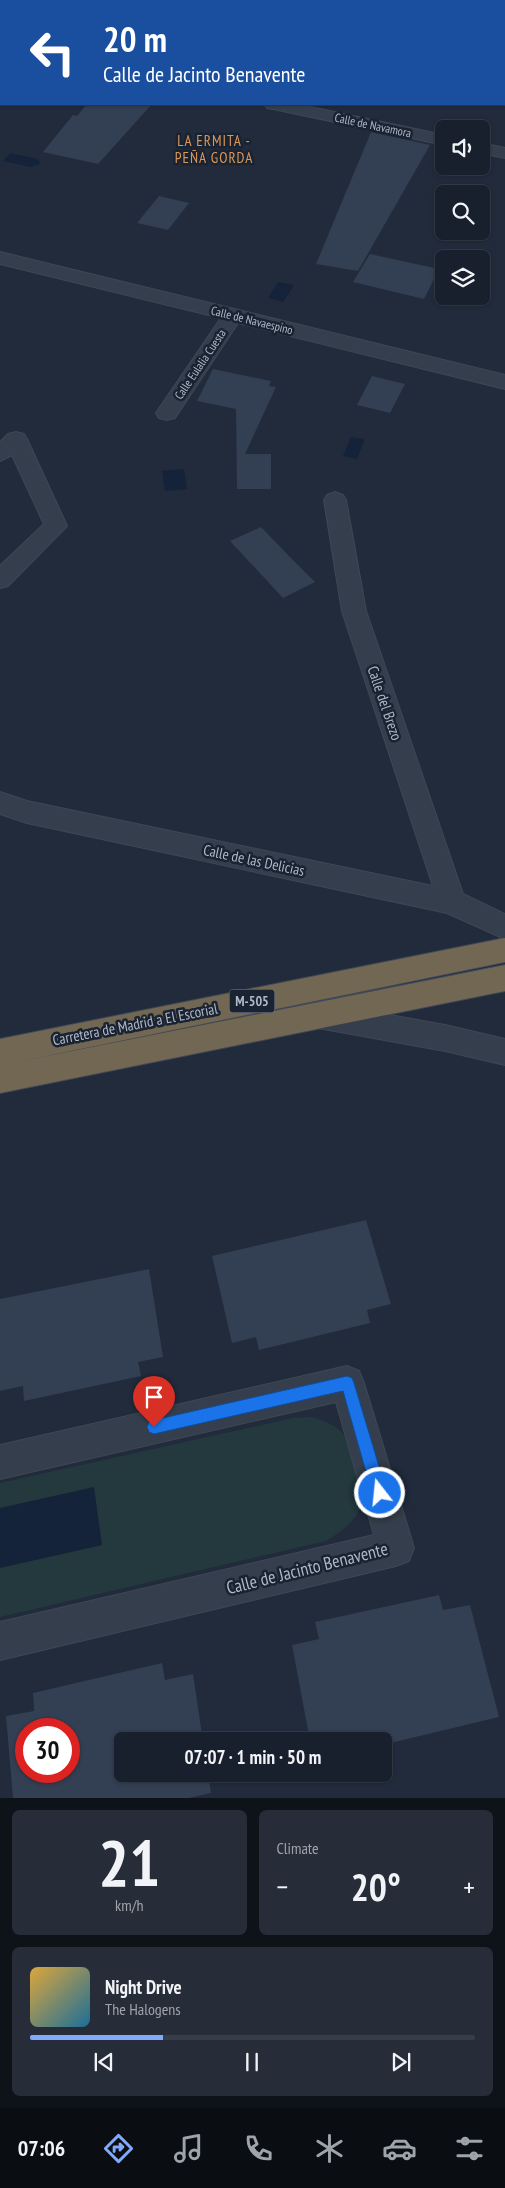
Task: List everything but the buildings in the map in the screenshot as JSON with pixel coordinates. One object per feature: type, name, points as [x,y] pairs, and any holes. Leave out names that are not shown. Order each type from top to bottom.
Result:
[{"type":"highway","name":"Carretera de Madrid a El Escorial","points":[[0,1052],[505,950]]},
{"type":"highway","name":"Carretera de Madrid a El Escorial","points":[[0,1079],[316,1014],[505,978]]},
{"type":"street","name":"Calle de Navamora","points":[[278,105],[435,138]]},
{"type":"street","points":[[490,150],[505,153]]},
{"type":"street","name":"Calle de Navaespino","points":[[0,258],[505,382]]},
{"type":"street","name":"Calle Eulalia Cuesta","points":[[167,413],[233,315]]},
{"type":"street","points":[[0,454],[16,439],[56,526],[0,580]]},
{"type":"street","name":"Calle del Brezo","points":[[335,500],[354,611],[452,902]]},
{"type":"street","name":"Calle de las Delicias","points":[[0,804],[36,814],[452,902],[505,927]]},
{"type":"street","points":[[316,1014],[445,1038],[505,1052]]},
{"type":"street","name":"Calle de Jacinto Benavente","points":[[0,1462],[347,1383],[396,1548],[0,1641]]},
{"type":"green space","points":[[312,1417],[338,1429],[346,1439],[363,1495],[362,1503],[356,1516],[345,1528],[326,1541],[0,1617],[0,1483],[293,1418]]},
{"type":"water","points":[[10,153],[38,159],[40,164],[31,167],[3,161]]},
{"type":"water","points":[[278,282],[294,285],[283,302],[268,298]]},
{"type":"water","points":[[351,437],[365,439],[357,459],[343,456]]},
{"type":"water","points":[[184,469],[187,489],[165,491],[162,471]]},
{"type":"water","points":[[94,1487],[102,1545],[0,1568],[0,1508]]},
{"type":"district","name":"LA ERMITA - PEÑA GORDA","points":[[214,148]]},
{"type":"route","points":[[154,1427],[347,1383],[380,1493]]}]
